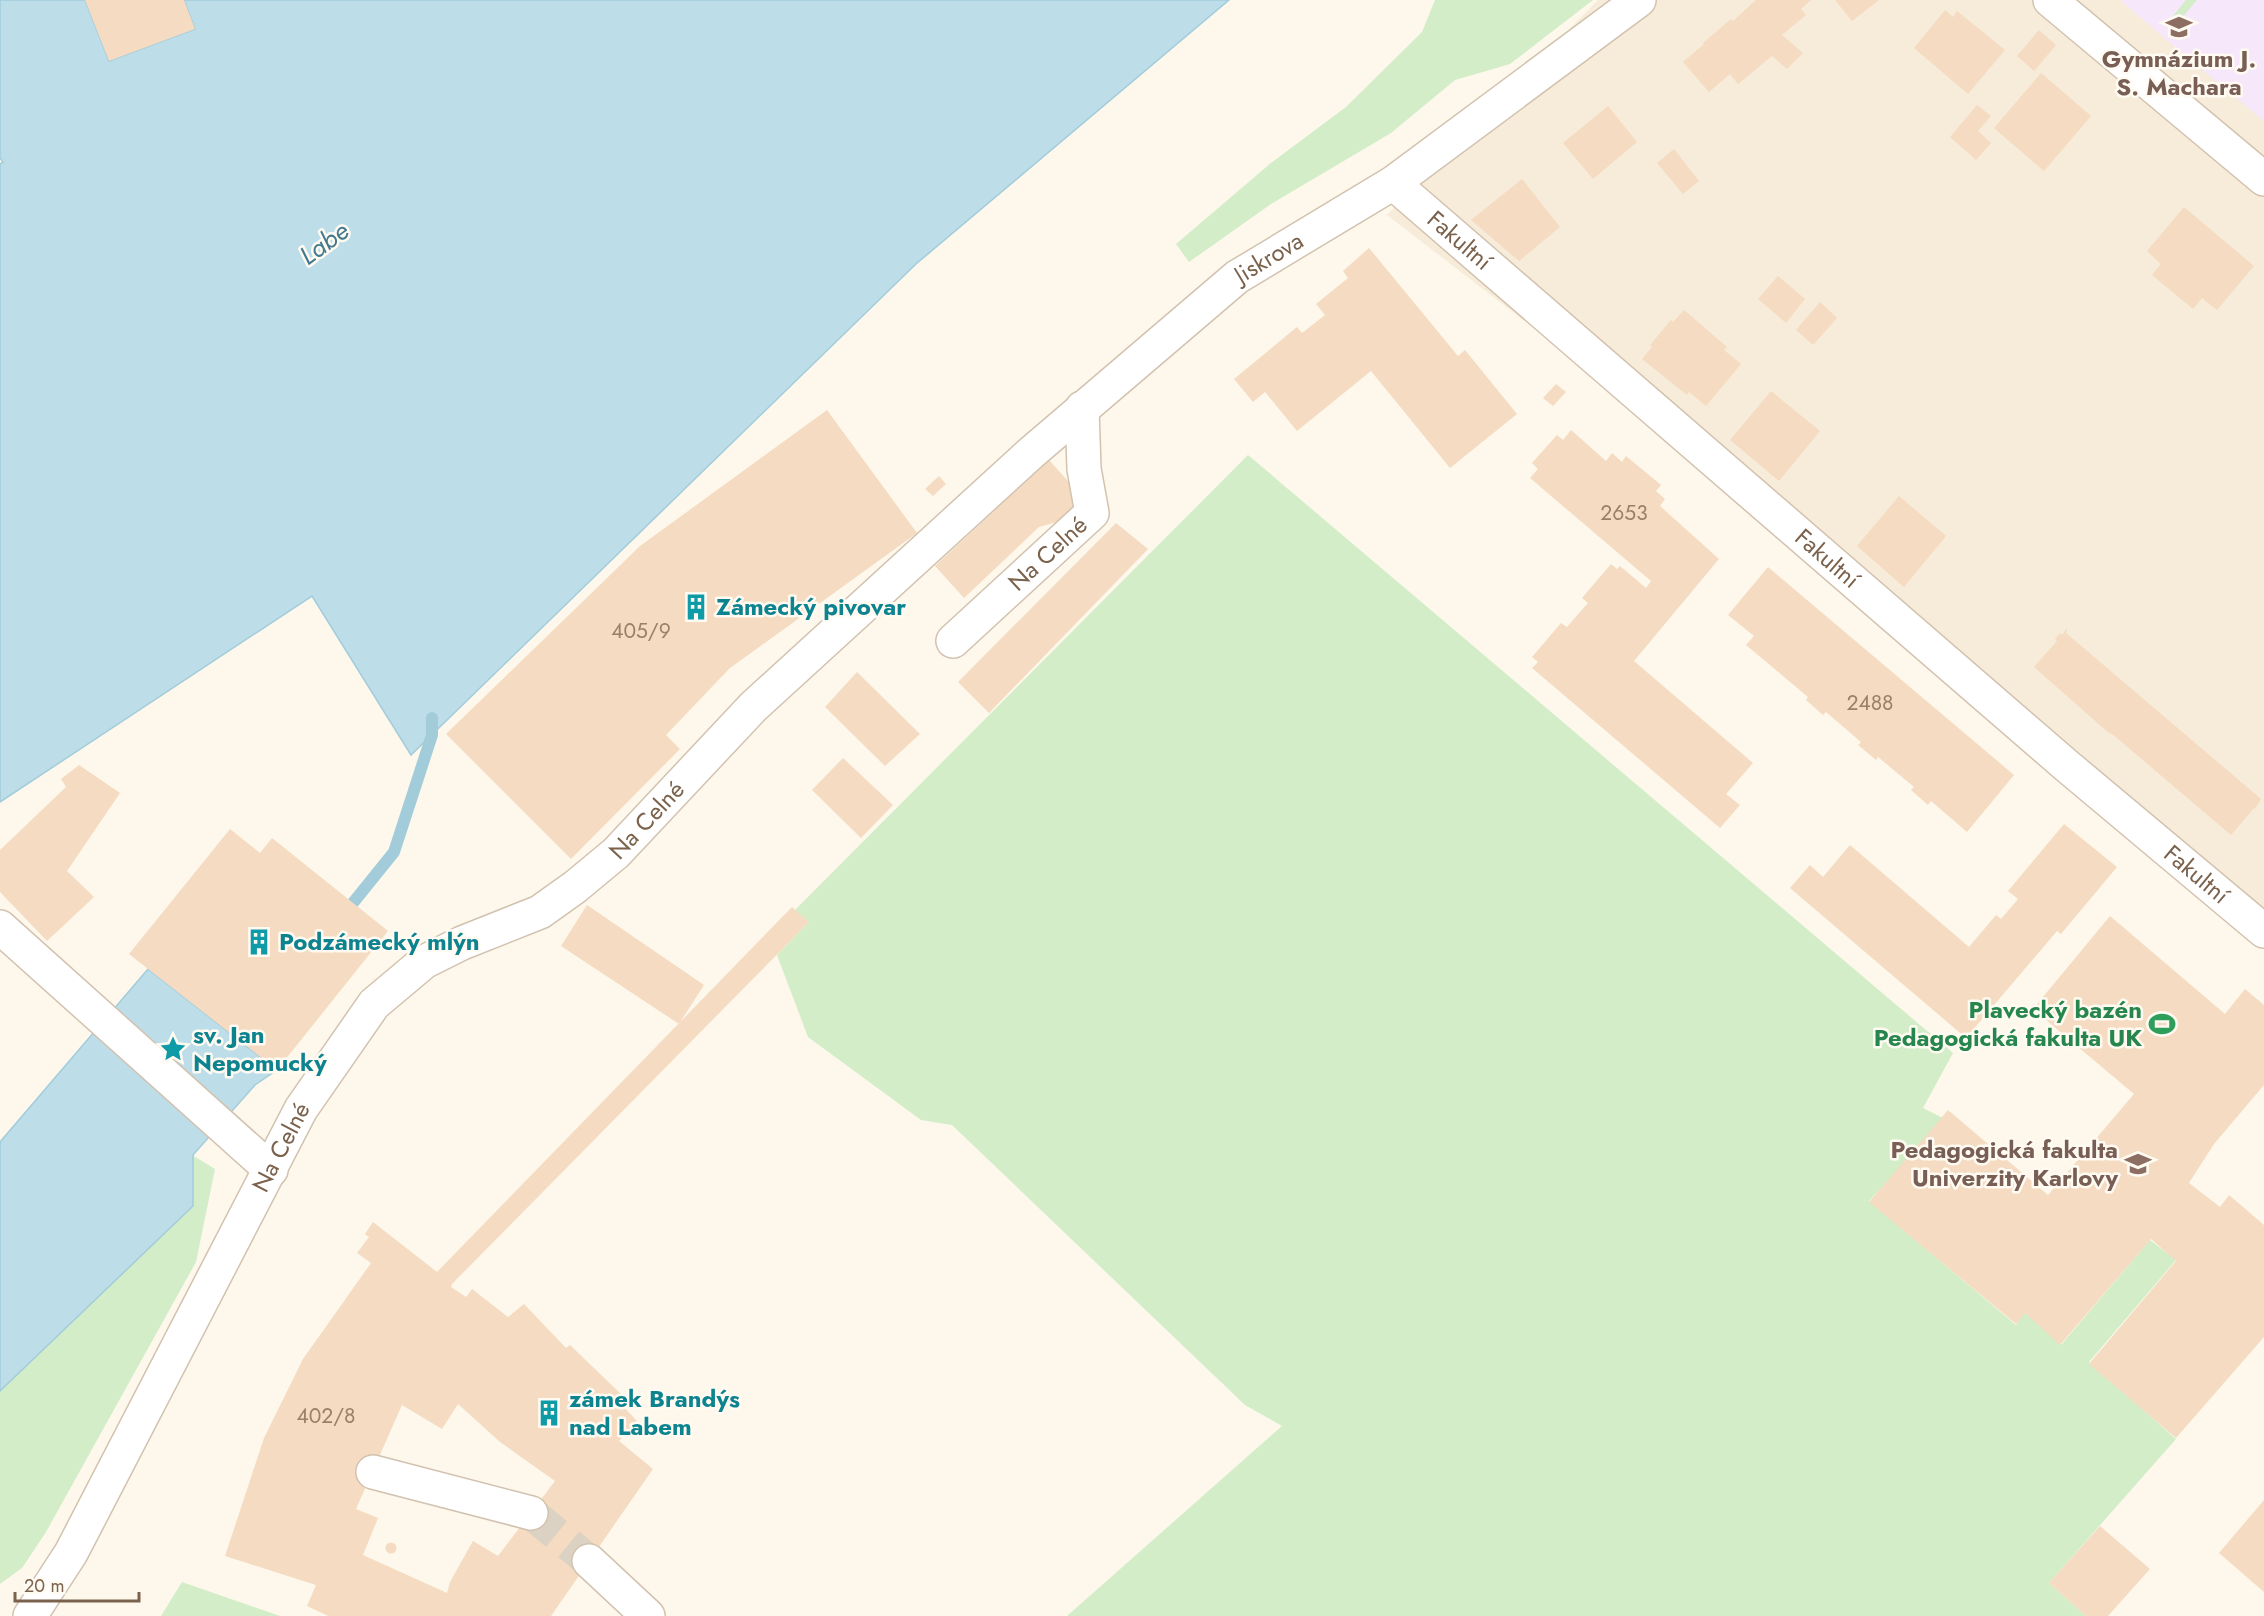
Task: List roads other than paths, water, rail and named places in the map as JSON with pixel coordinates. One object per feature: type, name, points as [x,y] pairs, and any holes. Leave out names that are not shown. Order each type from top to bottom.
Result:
[{"type":"street","name":"Jiskrova","points":[[925,549],[1082,408],[1237,277],[1393,183],[1639,0]]},
{"type":"street","points":[[2050,0],[2264,180]]},
{"type":"street","name":"Fakultní","points":[[1393,183],[2058,759],[2264,931]]},
{"type":"street","name":"Na Celné","points":[[953,641],[1092,513],[1084,469],[1082,408]]},
{"type":"street","name":"Na Celné","points":[[30,1616],[71,1552],[271,1170],[300,1109],[374,1004],[424,962],[462,943],[540,912],[616,853],[753,707],[925,549]]},
{"type":"street","points":[[0,927],[80,997],[228,1134],[271,1170]]},
{"type":"street","points":[[373,1472],[531,1513]]},
{"type":"street","points":[[589,1561],[648,1616]]},
{"type":"water","name":"Labe","points":[[0,0],[85,0],[109,61],[195,29],[184,0],[1229,0],[916,264],[411,755],[312,596],[0,802],[0,164],[3,162],[0,158]]},
{"type":"water","points":[[148,969],[277,1070],[255,1085],[193,1155],[193,1206],[0,1391],[0,1142]]},
{"type":"waterway","points":[[344,914],[394,852],[432,735],[432,718]]},
{"type":"tunnel","points":[[531,1513],[589,1561]]},
{"type":"place","name":"Gymnázium J. S. Machara","points":[[2179,27]]},
{"type":"place","name":"Zámecký pivovar","points":[[696,607]]},
{"type":"place","name":"Podzámecký mlýn","points":[[259,942]]},
{"type":"place","name":"Plavecký bazén Pedagogická fakulta UK","points":[[2162,1024]]},
{"type":"place","name":"sv. Jan Nepomucký","points":[[173,1049]]},
{"type":"place","name":"Pedagogická fakulta Univerzity Karlovy","points":[[2138,1164]]},
{"type":"place","name":"zámek Brandýs nad Labem","points":[[549,1413]]}]
